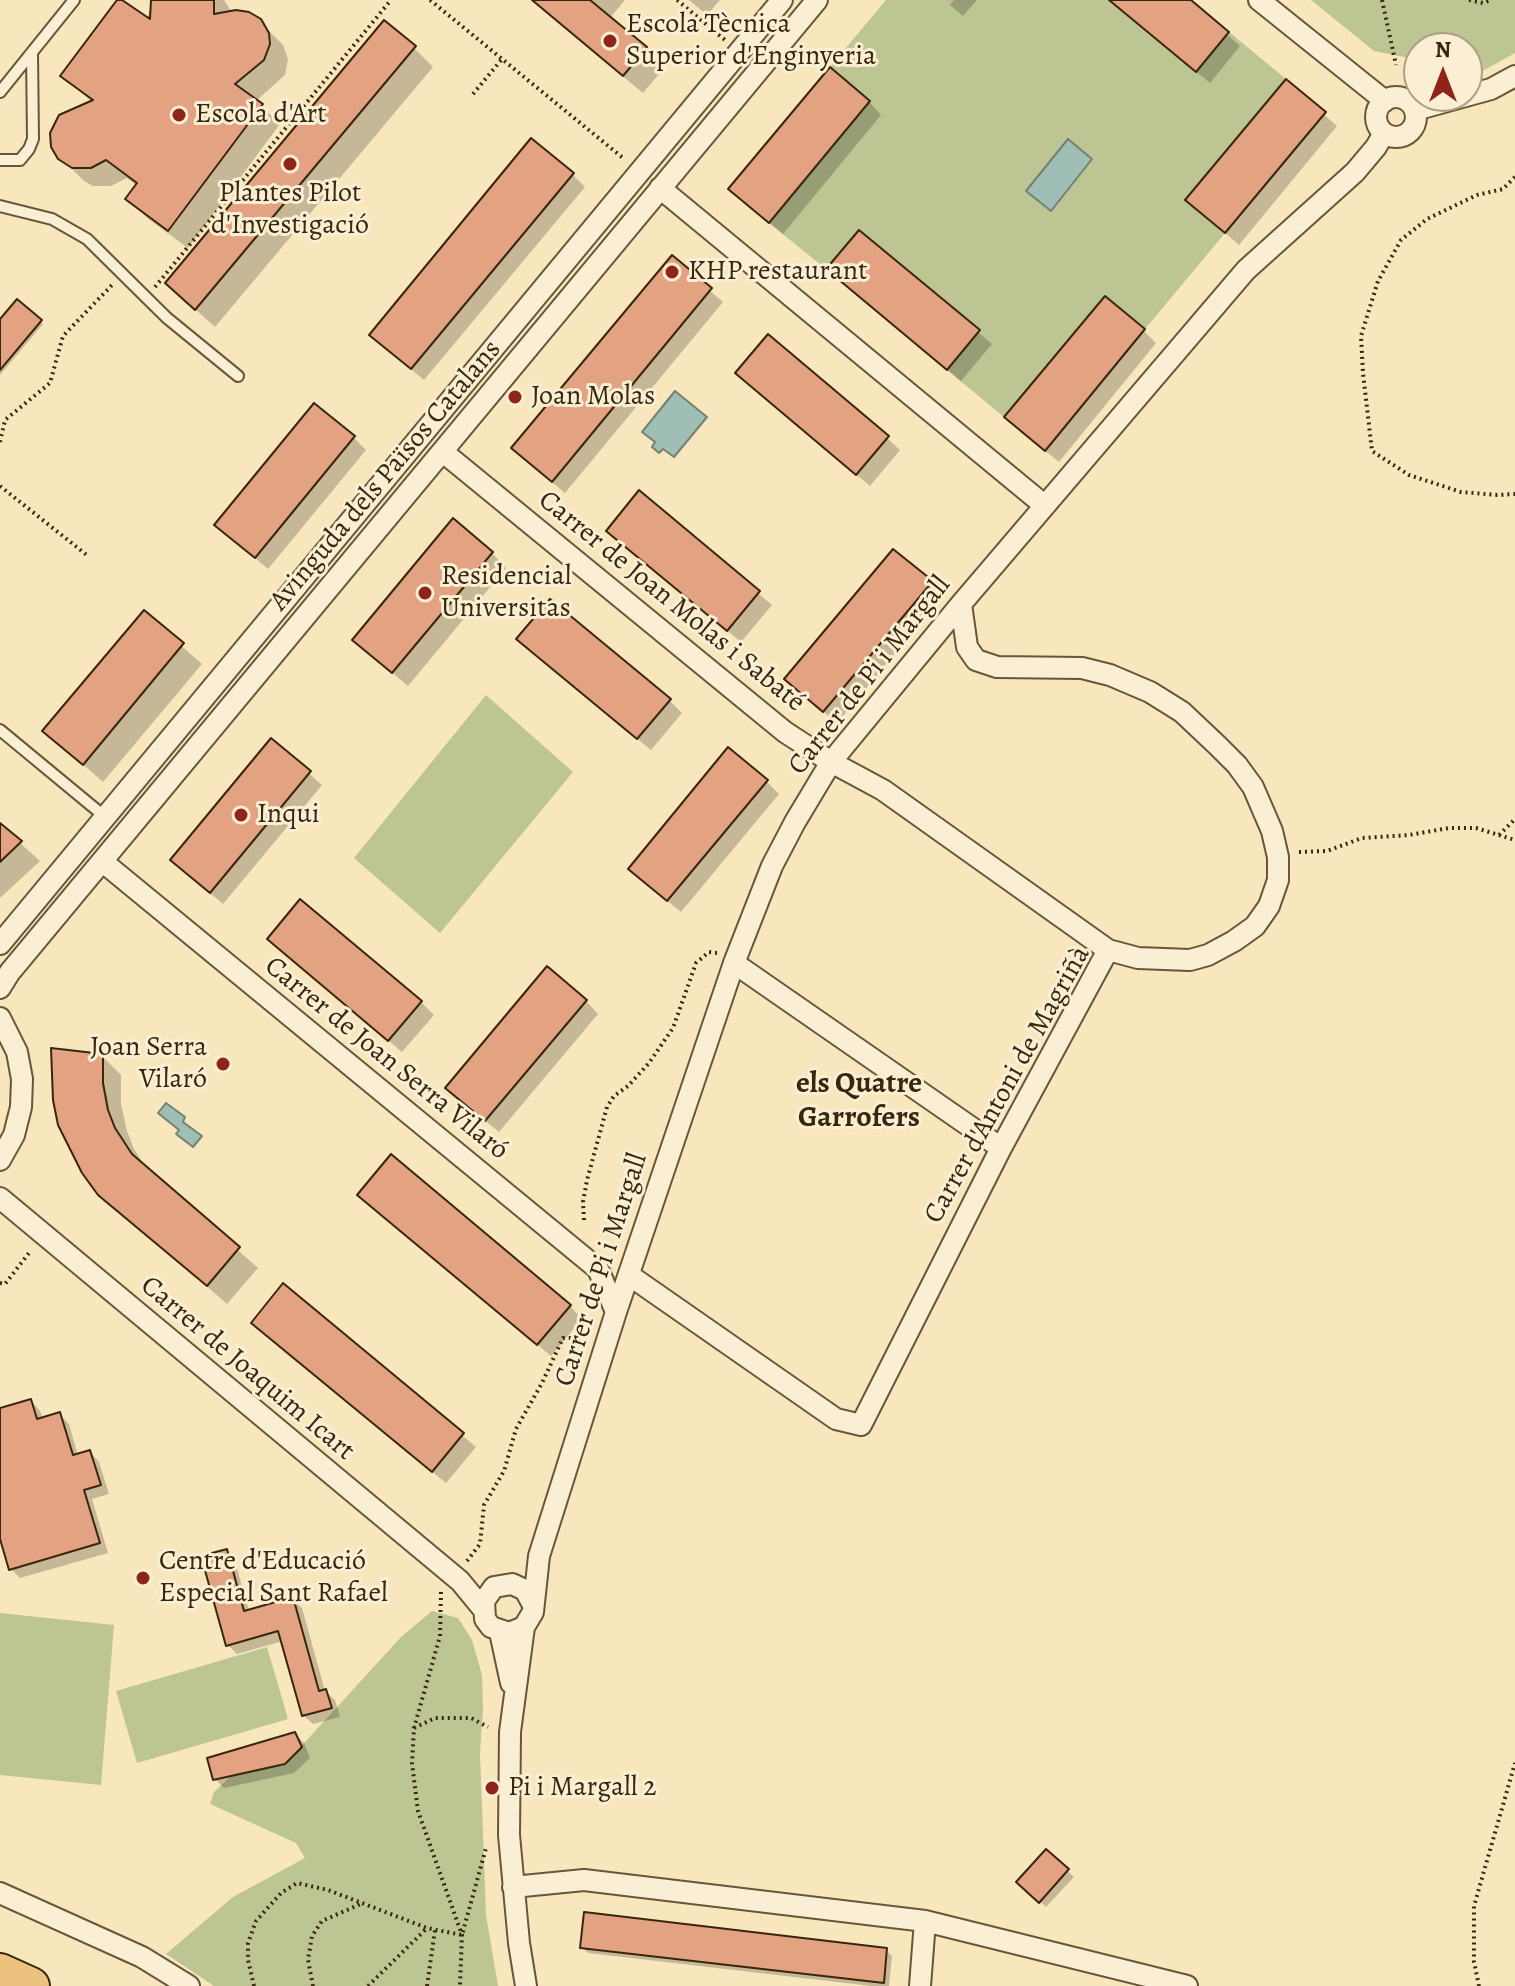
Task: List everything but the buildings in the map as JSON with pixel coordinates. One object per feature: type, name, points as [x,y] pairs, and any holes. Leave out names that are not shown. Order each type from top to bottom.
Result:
[{"type":"highway","points":[[0,1972],[31,1986]]},
{"type":"street","name":"Avinguda dels Països Catalans","points":[[0,944],[782,0]]},
{"type":"street","name":"Avinguda dels Països Catalans","points":[[0,988],[817,0]]},
{"type":"street","points":[[1259,0],[1385,101]]},
{"type":"street","points":[[1483,91],[1515,76]]},
{"type":"street","points":[[1403,99],[1385,101],[1377,110],[1376,117],[1384,133],[1397,137],[1409,132],[1416,119],[1415,112]]},
{"type":"street","name":"Carrer de Pi i Margall","points":[[526,1986],[513,1887],[510,1732],[524,1627],[533,1612],[539,1556],[616,1312],[734,963],[772,866],[831,762],[961,604],[1246,270],[1355,172],[1384,133]]},
{"type":"street","points":[[660,188],[1044,505]]},
{"type":"street","name":"Carrer de Joan Molas i Sabaté","points":[[443,452],[785,732],[883,790],[1108,950]]},
{"type":"street","name":"Carrer d'Antoni de Magriñà","points":[[629,1275],[836,1419],[861,1425],[1001,1148],[1108,950],[1138,958],[1190,960],[1208,955],[1234,941],[1255,926],[1269,906],[1278,880],[1277,851],[1253,787],[1237,765],[1182,712],[1150,692],[1110,675],[1082,668],[997,667],[976,660],[967,647],[961,604]]},
{"type":"street","name":"Carrer de Joan Serra Vilaró","points":[[103,862],[598,1269],[616,1312]]},
{"type":"street","points":[[734,963],[1001,1148]]},
{"type":"street","points":[[0,1018],[17,1052],[22,1079],[21,1107],[14,1135],[0,1160]]},
{"type":"street","name":"Carrer de Joaquim Icart","points":[[0,1198],[460,1581],[483,1609]]},
{"type":"street","name":"Carrer de Pi i Margall","points":[[515,1697],[500,1632],[491,1627],[483,1609],[484,1601],[539,1556]]},
{"type":"street","name":"Carrer de Joaquim Icart","points":[[460,1581],[503,1586]]},
{"type":"street","points":[[503,1586],[525,1590],[532,1603]]},
{"type":"street","points":[[500,1632],[509,1633],[524,1627]]},
{"type":"street","points":[[513,1887],[584,1880],[925,1921],[1187,1986]]},
{"type":"street","points":[[0,1893],[142,1957],[189,1986]]},
{"type":"street","points":[[920,1986],[925,1921]]},
{"type":"lane","points":[[0,92],[74,0]]},
{"type":"lane","points":[[0,160],[20,160],[33,139],[32,53]]},
{"type":"lane","points":[[0,206],[52,219],[87,239],[145,298],[238,376]]},
{"type":"lane","points":[[0,730],[104,816]]},
{"type":"path","points":[[145,298],[391,0]]},
{"type":"path","points":[[430,0],[640,172]]},
{"type":"path","points":[[677,0],[740,51]]},
{"type":"path","points":[[1385,0],[1396,65]]},
{"type":"path","points":[[1469,0],[1483,3],[1490,0]]},
{"type":"path","points":[[473,94],[502,59]]},
{"type":"path","points":[[1515,177],[1503,189],[1477,195],[1427,219],[1401,240],[1378,281],[1361,336],[1372,451],[1409,475],[1461,492],[1515,494]]},
{"type":"path","points":[[0,442],[5,420],[50,383],[63,336],[122,275]]},
{"type":"path","points":[[0,486],[88,556]]},
{"type":"path","points":[[1499,835],[1515,819]]},
{"type":"path","points":[[1277,851],[1327,851],[1362,838],[1449,828],[1476,828],[1515,840]]},
{"type":"path","points":[[584,1220],[585,1191],[607,1107],[614,1096],[649,1063],[673,1028],[696,963],[709,952]]},
{"type":"path","points":[[0,1283],[5,1284],[29,1253]]},
{"type":"path","points":[[468,1559],[480,1544],[484,1505],[504,1471],[516,1429],[563,1338],[581,1338]]},
{"type":"path","points":[[440,1593],[440,1636],[414,1728],[412,1763],[418,1811],[462,1935]]},
{"type":"path","points":[[414,1728],[435,1718],[471,1718],[488,1727]]},
{"type":"path","points":[[1479,1986],[1474,1962],[1474,1906],[1515,1763]]},
{"type":"path","points":[[460,1986],[462,1935],[486,1848]]},
{"type":"path","points":[[254,1986],[248,1943],[256,1921],[281,1893],[297,1883],[328,1890],[427,1928],[462,1935]]},
{"type":"path","points":[[313,1986],[308,1960],[312,1936],[322,1921],[364,1903]]},
{"type":"path","points":[[368,1986],[427,1928]]},
{"type":"path","points":[[427,1986],[435,1930]]},
{"type":"green space","points":[[886,0],[944,0],[950,5],[954,0],[1109,0],[1196,71],[1229,32],[1286,79],[1185,200],[1225,233],[1145,329],[1105,296],[1004,417],[947,370],[980,330],[860,230],[826,269],[769,223],[870,101],[830,67]]},
{"type":"green space","points":[[1311,0],[1515,0],[1515,53],[1483,71],[1483,32],[1403,32],[1403,57],[1374,51]]},
{"type":"green space","points":[[486,695],[573,772],[440,933],[354,858]]},
{"type":"green space","points":[[432,1611],[458,1618],[472,1640],[482,1675],[480,1753],[486,1915],[498,1986],[214,1986],[166,1954],[233,1897],[305,1858],[296,1843],[210,1804],[214,1792],[231,1776],[285,1764],[402,1636]]},
{"type":"green space","points":[[0,1613],[114,1625],[101,1785],[0,1775]]},
{"type":"green space","points":[[267,1647],[288,1719],[137,1763],[116,1691]]},
{"type":"water","points":[[1068,139],[1092,159],[1051,211],[1026,191]]},
{"type":"water","points":[[675,391],[707,417],[674,457],[663,449],[659,453],[652,447],[655,442],[642,432]]},
{"type":"water","points":[[166,1103],[185,1117],[183,1122],[202,1136],[193,1147],[176,1134],[179,1130],[158,1113]]},
{"type":"place","name":"Escola Tècnica Superior d'Enginyeria","points":[[610,41]]},
{"type":"place","name":"Escola d'Art","points":[[179,115]]},
{"type":"place","name":"Plantes Pilot d'Investigació","points":[[290,164]]},
{"type":"place","name":"KHP restaurant","points":[[672,272]]},
{"type":"place","name":"Joan Molas","points":[[515,397]]},
{"type":"place","name":"Residencial Universitas","points":[[425,593]]},
{"type":"place","name":"Inqui","points":[[241,815]]},
{"type":"place","name":"Joan Serra Vilaró","points":[[223,1064]]},
{"type":"place","name":"Centre d'Educació Especial Sant Rafael","points":[[143,1578]]},
{"type":"place","name":"Pi i Margall 2","points":[[492,1788]]},
{"type":"district","name":"els Quatre Garrofers","points":[[859,1102]]}]
